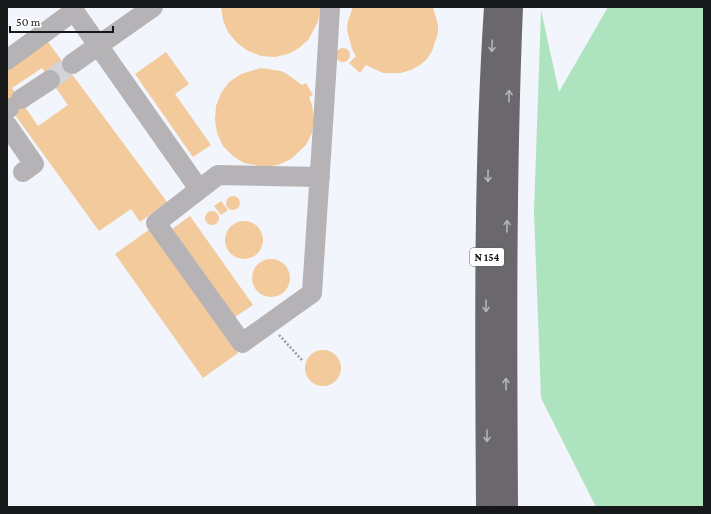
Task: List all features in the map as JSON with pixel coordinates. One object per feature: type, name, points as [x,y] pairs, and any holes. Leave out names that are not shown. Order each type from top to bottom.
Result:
[{"type":"highway","name":"N 154","points":[[487,507],[486,304],[488,160],[494,7]]},
{"type":"highway","name":"N 154","points":[[507,507],[506,279],[509,73],[512,7]]},
{"type":"lane","points":[[72,64],[153,7]]},
{"type":"lane","points":[[320,177],[218,175],[156,223],[242,343],[312,293],[320,177],[330,7]]},
{"type":"lane","points":[[7,60],[74,11],[198,189]]},
{"type":"lane","points":[[23,172],[34,164],[11,111],[50,80]]},
{"type":"path","points":[[269,323],[302,360]]},
{"type":"green space","points":[[608,7],[704,7],[704,507],[596,507],[541,398],[534,212],[541,10],[559,92]]},
{"type":"building","points":[[221,7],[320,7],[320,9],[318,22],[308,40],[299,48],[288,54],[275,57],[261,56],[248,51],[237,43],[228,32],[223,20]]},
{"type":"building","points":[[353,7],[433,7],[438,25],[438,33],[432,51],[427,59],[411,70],[401,73],[383,73],[366,65],[360,73],[349,63],[356,56],[352,49],[347,30],[348,21]]},
{"type":"building","points":[[45,38],[167,202],[140,222],[131,209],[99,231],[7,104],[7,65]],"holes":[[[42,68],[68,105],[38,126],[12,88]]]},
{"type":"building","points":[[343,48],[348,50],[350,55],[348,60],[343,62],[338,60],[336,55],[338,50]]},
{"type":"building","points":[[166,52],[189,84],[175,94],[211,145],[193,157],[135,74]]},
{"type":"building","points":[[261,68],[281,71],[302,85],[306,83],[313,95],[309,97],[314,119],[312,133],[306,145],[291,159],[278,165],[265,167],[244,163],[233,156],[223,146],[217,133],[215,120],[216,106],[221,93],[229,82],[241,74]]},
{"type":"building","points":[[230,196],[236,196],[240,200],[240,206],[236,210],[230,210],[226,206],[226,200]]},
{"type":"building","points":[[221,201],[228,210],[221,215],[214,206]]},
{"type":"building","points":[[209,211],[215,211],[219,215],[219,221],[215,225],[209,225],[205,221],[205,215]]},
{"type":"building","points":[[190,216],[253,305],[235,317],[172,229]]},
{"type":"building","points":[[240,221],[248,221],[258,226],[262,233],[262,247],[258,254],[248,259],[240,259],[230,254],[228,251],[225,244],[225,236],[230,226],[233,224]]},
{"type":"building","points":[[150,229],[238,353],[203,378],[115,254]]},
{"type":"building","points":[[267,259],[275,259],[285,264],[289,271],[289,285],[285,292],[275,297],[267,297],[257,292],[255,289],[252,282],[252,274],[257,264],[260,262]]},
{"type":"building","points":[[327,350],[336,355],[340,361],[340,375],[336,381],[327,386],[319,386],[310,381],[306,375],[305,364],[310,355],[316,351]]},
{"type":"tunnel","points":[[50,80],[72,64]]}]
